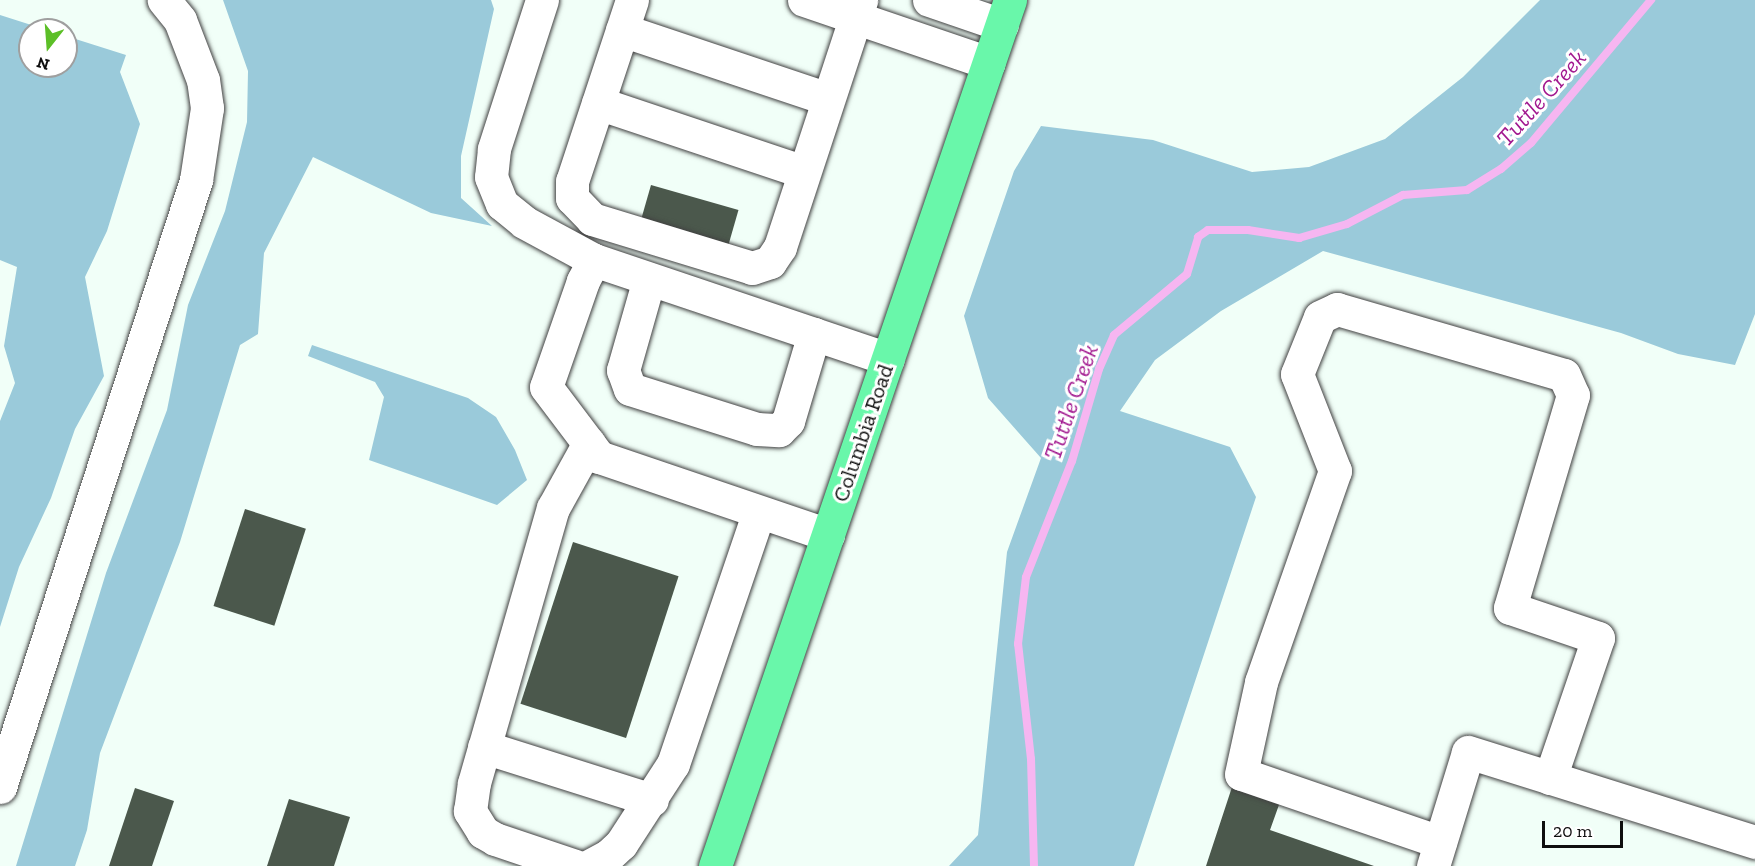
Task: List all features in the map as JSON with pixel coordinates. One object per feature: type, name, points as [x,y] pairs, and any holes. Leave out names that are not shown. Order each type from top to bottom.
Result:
[{"type":"main road","name":"Columbia Road","points":[[716,866],[1006,12]]},
{"type":"lane","points":[[0,787],[196,180],[207,108],[203,80],[180,20],[164,0]]},
{"type":"lane","points":[[543,0],[494,149],[491,177],[502,204],[594,260],[888,359]]},
{"type":"lane","points":[[804,0],[858,9],[989,63]]},
{"type":"lane","points":[[929,0],[1006,12]]},
{"type":"lane","points":[[828,99],[627,15],[571,190],[577,206],[592,219],[744,267],[761,267],[770,262],[780,247],[858,9]]},
{"type":"lane","points":[[598,103],[804,172]]},
{"type":"lane","points":[[594,260],[583,281],[546,387],[599,457],[828,535]]},
{"type":"lane","points":[[650,279],[623,370],[630,389],[757,429],[779,430],[788,421],[814,334]]},
{"type":"lane","points":[[1550,778],[1598,638],[1510,608],[1573,395],[1564,375],[1337,309],[1320,317],[1297,374],[1335,471],[1261,682],[1241,774],[1436,854],[1468,752],[1550,778],[1755,842]]},
{"type":"lane","points":[[575,866],[495,838],[475,822],[471,811],[474,783],[553,508],[589,443]]},
{"type":"lane","points":[[589,866],[608,856],[621,844],[652,800],[673,764],[759,512]]},
{"type":"lane","points":[[484,747],[652,800]]},
{"type":"shaded area","points":[[223,0],[491,0],[494,9],[461,156],[461,198],[492,226],[431,213],[313,157],[264,253],[258,334],[240,345],[180,542],[100,753],[87,830],[75,866],[16,866],[106,573],[167,410],[188,305],[225,211],[247,122],[248,71]]},
{"type":"shaded area","points":[[1540,0],[1755,0],[1755,314],[1735,365],[1678,354],[1621,333],[1323,251],[1221,311],[1155,360],[1120,411],[1230,447],[1256,497],[1134,866],[949,866],[978,835],[1007,552],[1041,458],[988,398],[964,316],[1014,171],[1041,126],[1153,140],[1252,172],[1309,167],[1385,139],[1463,77]]},
{"type":"shaded area","points":[[0,15],[18,21],[18,78],[78,78],[78,40],[126,55],[120,72],[140,124],[107,231],[85,277],[104,376],[75,429],[51,498],[19,567],[0,627],[0,421],[15,383],[4,346],[17,267],[0,260]]},
{"type":"shaded area","points":[[312,345],[468,398],[496,417],[515,450],[527,480],[497,505],[369,460],[384,397],[375,382],[308,356]]},
{"type":"building","points":[[651,185],[738,210],[728,247],[641,222]]},
{"type":"building","points":[[245,509],[306,529],[274,626],[213,606]]},
{"type":"building","points":[[573,542],[679,576],[626,738],[520,704]]},
{"type":"building","points":[[1232,787],[1280,802],[1270,830],[1374,866],[1206,866]]},
{"type":"building","points":[[135,788],[174,801],[152,866],[109,866]]},
{"type":"building","points":[[289,799],[350,817],[334,866],[267,866]]},
{"type":"waterway","name":"Tuttle Creek","points":[[1034,866],[1031,759],[1018,644],[1026,577],[1072,461],[1099,369],[1114,335],[1187,274],[1198,237],[1208,230],[1248,230],[1299,238],[1347,224],[1403,195],[1467,190],[1501,169],[1531,143],[1651,0]]}]
